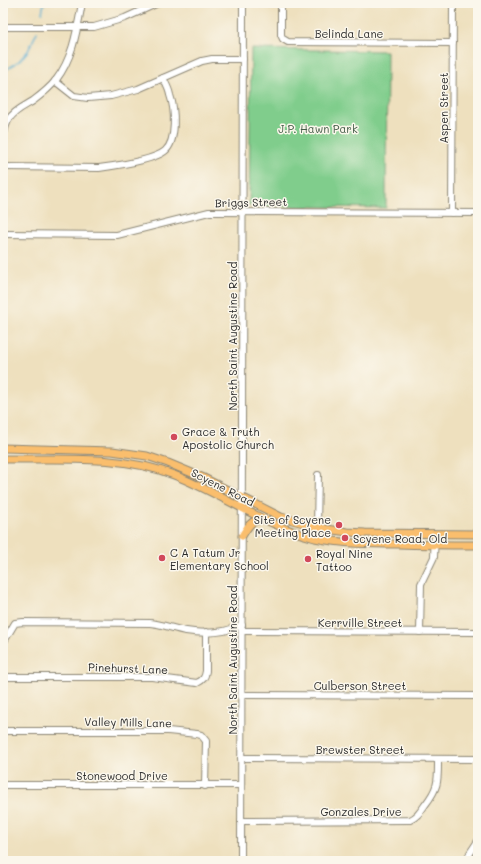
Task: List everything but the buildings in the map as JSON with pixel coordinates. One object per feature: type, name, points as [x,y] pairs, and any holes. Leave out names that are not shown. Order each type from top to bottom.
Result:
[{"type":"main road","name":"Scyene Road","points":[[3,448],[112,451],[136,454],[185,469],[281,517],[318,527],[348,532],[478,534]]},
{"type":"main road","name":"Scyene Road","points":[[3,459],[95,460],[131,463],[160,470],[183,478],[210,491],[261,519],[284,529],[315,538],[356,544],[478,545]]},
{"type":"main road","points":[[242,536],[249,524],[256,519],[261,519]]},
{"type":"street","points":[[3,139],[6,123],[13,114],[44,92],[55,81],[66,64],[74,44],[82,3]]},
{"type":"street","points":[[3,27],[94,28],[125,18],[158,3]]},
{"type":"street","name":"North Saint Augustine Road","points":[[241,861],[243,3]]},
{"type":"street","name":"Belinda Lane","points":[[281,3],[281,35],[283,39],[288,42],[453,43]]},
{"type":"street","name":"Aspen Street","points":[[452,213],[453,3]]},
{"type":"street","points":[[55,81],[74,96],[88,98],[120,94],[138,89],[202,61],[212,59],[243,59]]},
{"type":"street","points":[[3,167],[99,168],[161,154],[169,147],[173,132],[172,101],[164,78]]},
{"type":"street","points":[[3,150],[3,173]]},
{"type":"street","name":"Briggs Street","points":[[3,234],[117,235],[209,212],[478,213]]},
{"type":"street","points":[[315,538],[318,527],[318,475]]},
{"type":"street","points":[[420,632],[421,584],[434,557],[435,534]]},
{"type":"street","name":"Kerrville Street","points":[[3,644],[15,623],[23,622],[150,622],[188,631],[206,632],[225,632],[242,628],[478,632]]},
{"type":"street","name":"Pinehurst Lane","points":[[3,677],[152,677],[197,682],[202,681],[206,672],[206,632]]},
{"type":"street","name":"Culberson Street","points":[[242,695],[478,696]]},
{"type":"street","name":"Valley Mills Lane","points":[[3,731],[168,731],[201,735],[206,742],[205,786]]},
{"type":"street","name":"Brewster Street","points":[[241,758],[478,758]]},
{"type":"street","name":"Gonzales Drive","points":[[241,821],[410,820],[418,815],[435,791],[438,779],[438,759]]},
{"type":"street","name":"Stonewood Drive","points":[[3,785],[241,785]]},
{"type":"street","points":[[468,861],[470,853],[478,841]]},
{"type":"green space","name":"J.P. Hawn Park","points":[[251,49],[387,51],[386,208],[249,206]]},
{"type":"waterway","points":[[42,13],[44,3]]},
{"type":"waterway","points":[[3,72],[19,61],[28,51],[37,32]]},
{"type":"place","name":"Grace & Truth Apostolic Church","points":[[174,437]]},
{"type":"place","name":"Site of Scyene Meeting Place","points":[[339,525]]},
{"type":"place","name":"Scyene Road, Old","points":[[345,538]]},
{"type":"place","name":"C A Tatum Jr Elementary School","points":[[162,558]]},
{"type":"place","name":"Royal Nine Tattoo","points":[[308,559]]}]
